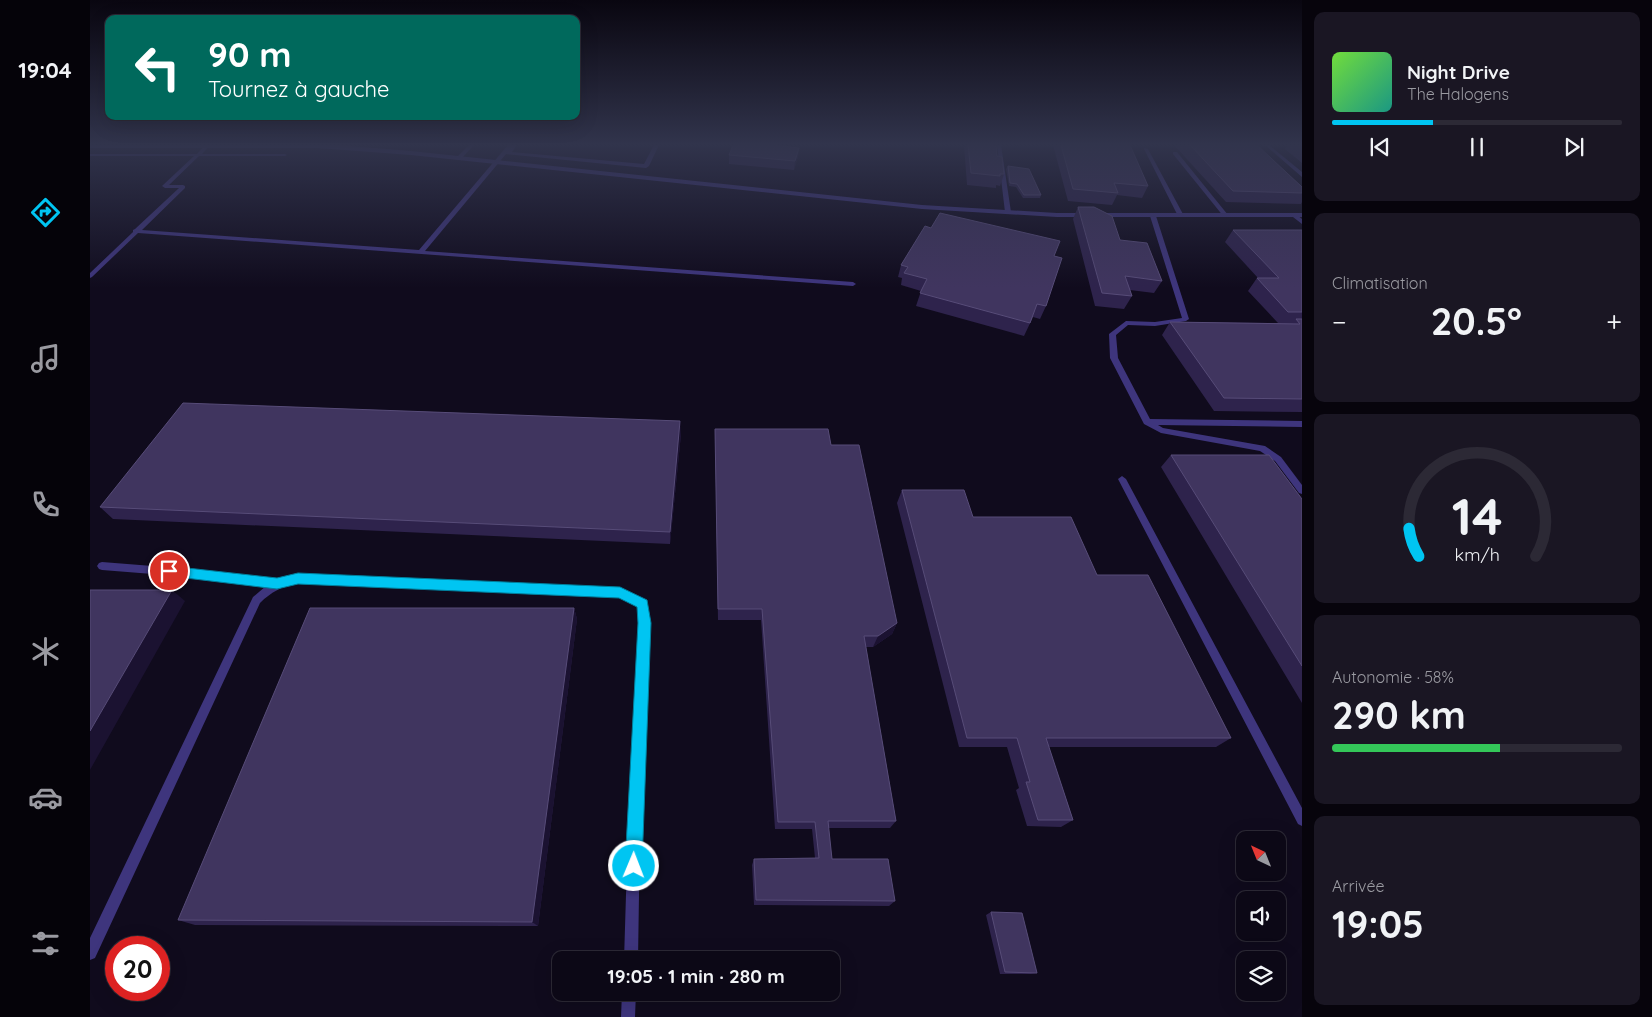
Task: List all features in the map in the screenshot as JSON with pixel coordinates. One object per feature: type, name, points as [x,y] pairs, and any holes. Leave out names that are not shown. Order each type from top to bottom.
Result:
[{"type":"street","points":[[791,192],[922,206],[1057,215],[1299,216]]},
{"type":"lane","points":[[90,276],[177,192]]},
{"type":"lane","points":[[421,252],[470,192]]},
{"type":"lane","points":[[1005,192],[1008,212]]},
{"type":"lane","points":[[1169,192],[1181,216]]},
{"type":"lane","points":[[1207,192],[1226,216]]},
{"type":"lane","points":[[1153,216],[1188,321],[1154,324],[1126,323],[1112,334],[1114,358],[1147,422],[1161,430],[1262,448],[1278,459],[1302,491]]},
{"type":"lane","points":[[1299,216],[1302,222]]},
{"type":"lane","points":[[136,231],[853,284]]},
{"type":"lane","points":[[1147,422],[1302,424]]},
{"type":"lane","points":[[1122,479],[1302,820]]},
{"type":"lane","points":[[102,566],[202,574],[277,584]]},
{"type":"lane","points":[[90,953],[256,600],[266,590],[277,584],[298,578],[620,592],[643,604],[644,623],[634,829],[631,951]]},
{"type":"lane","points":[[628,1017],[629,1001]]},
{"type":"building","points":[[1022,192],[1040,192],[1041,195],[1024,195]]},
{"type":"building","points":[[1078,207],[1094,207],[1112,216],[1120,240],[1147,243],[1162,281],[1125,276],[1132,296],[1102,293]]},
{"type":"building","points":[[940,213],[1060,241],[1054,256],[1062,258],[1046,306],[1037,304],[1030,323],[920,293],[927,279],[904,273],[908,267],[901,265],[925,226],[931,228]]},
{"type":"building","points":[[1233,230],[1302,230],[1302,312],[1288,312],[1257,278],[1279,278]]},
{"type":"building","points":[[1296,319],[1302,319],[1302,399],[1224,398],[1170,322],[1300,324]]},
{"type":"building","points":[[183,403],[680,421],[670,532],[100,507]]},
{"type":"building","points":[[715,429],[828,429],[831,445],[859,445],[897,623],[878,636],[864,636],[896,821],[828,821],[832,859],[888,859],[895,901],[756,900],[754,859],[819,858],[815,822],[778,822],[762,609],[718,609]]},
{"type":"building","points":[[1171,455],[1269,455],[1302,499],[1302,666]]},
{"type":"building","points":[[902,490],[964,490],[973,517],[1071,517],[1097,575],[1148,575],[1231,738],[1046,738],[1073,820],[1038,820],[1026,782],[1030,782],[1017,738],[967,738]]},
{"type":"building","points":[[90,590],[172,590],[90,731]]},
{"type":"building","points":[[310,608],[574,608],[532,922],[178,920]]},
{"type":"building","points":[[991,912],[1022,913],[1037,973],[1005,972]]},
{"type":"route","points":[[169,571],[277,584],[298,578],[620,592],[643,604],[644,623],[634,829],[634,866]]}]
